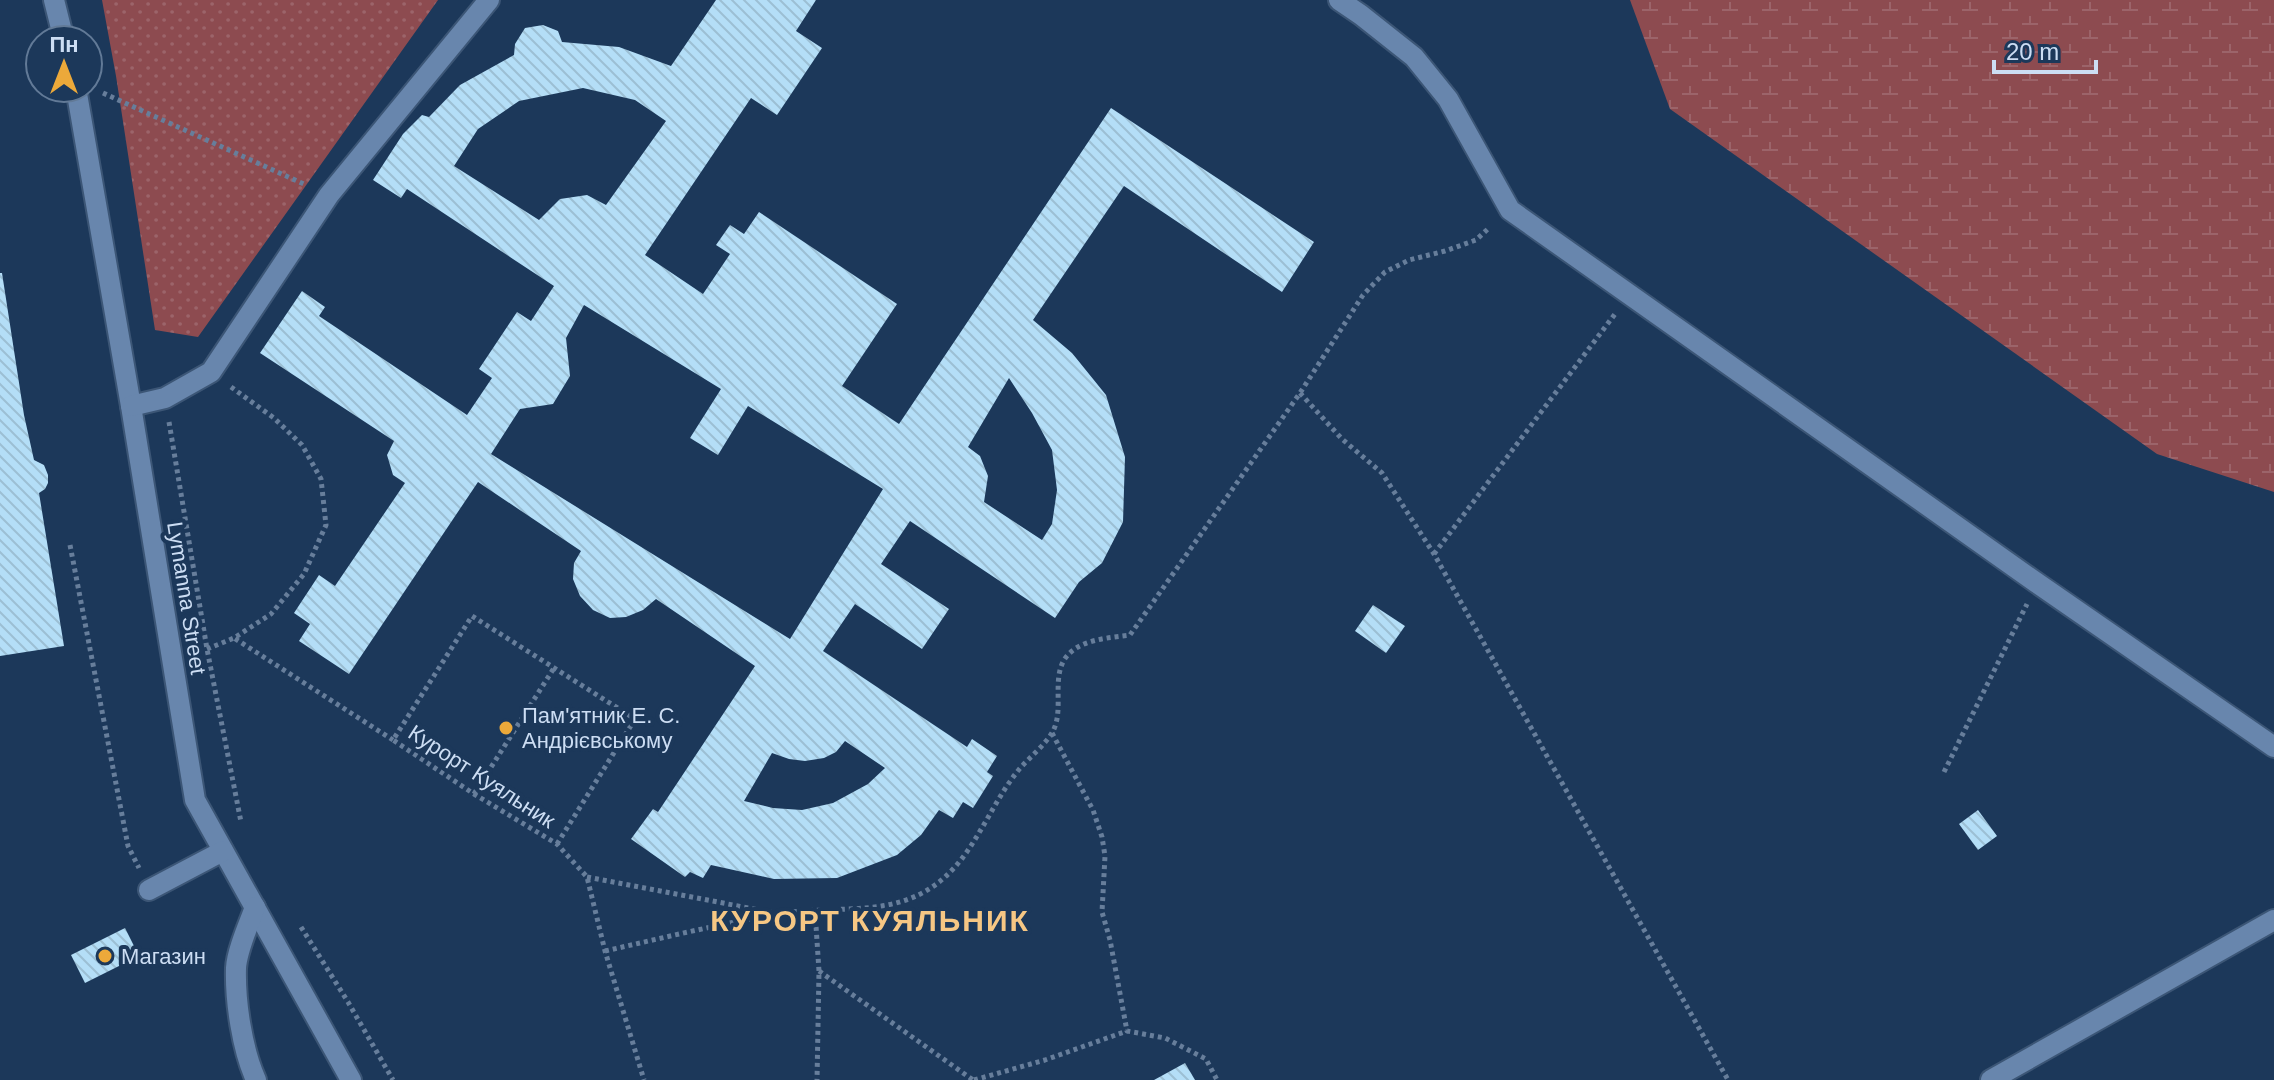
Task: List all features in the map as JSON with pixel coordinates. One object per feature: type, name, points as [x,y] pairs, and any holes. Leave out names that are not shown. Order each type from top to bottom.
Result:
[{"type":"street","points":[[54,0],[60,24]]},
{"type":"street","points":[[131,406],[165,398],[211,372],[329,195],[489,0]]},
{"type":"street","points":[[1339,0],[1414,57],[1448,99],[1510,210],[2274,747]]},
{"type":"street","name":"Lymanna Street","points":[[79,104],[195,800],[351,1080]]},
{"type":"street","points":[[149,890],[223,851]]},
{"type":"street","points":[[255,907],[236,965],[240,1017],[256,1080]]},
{"type":"street","points":[[1991,1080],[2274,920]]},
{"type":"path","points":[[104,93],[329,195]]},
{"type":"path","points":[[605,951],[780,913],[878,908],[910,898],[939,883],[956,866],[1016,773],[1052,733],[1057,720],[1059,681],[1065,659],[1085,642],[1130,635],[1300,393],[1363,295],[1385,272],[1409,260],[1476,240],[1510,210]]},
{"type":"path","points":[[1434,554],[1630,294]]},
{"type":"path","points":[[207,649],[234,638],[271,614],[304,574],[326,525],[321,479],[302,445],[274,418],[211,372]]},
{"type":"path","points":[[1300,393],[1342,439],[1382,473],[1434,554],[1728,1080]]},
{"type":"path","points":[[165,398],[207,649],[241,824]]},
{"type":"path","points":[[70,545],[128,846],[149,890]]},
{"type":"path","points":[[1944,772],[2037,583]]},
{"type":"path","name":"Курорт Куяльник","points":[[557,844],[635,719],[472,616],[393,740],[557,844],[587,877],[605,951],[644,1080]]},
{"type":"path","points":[[234,638],[393,740]]},
{"type":"path","points":[[474,794],[554,668]]},
{"type":"path","points":[[1052,733],[1093,810],[1102,837],[1105,856],[1102,912],[1127,1031]]},
{"type":"path","points":[[587,877],[780,913]]},
{"type":"path","points":[[815,911],[819,971],[817,1080]]},
{"type":"path","points":[[300,926],[393,1080]]},
{"type":"path","points":[[819,971],[974,1080],[1045,1060],[1127,1031],[1165,1038],[1206,1059],[1217,1080]]},
{"type":"green space","points":[[102,0],[438,0],[198,337],[155,330]]},
{"type":"green space","points":[[1630,0],[2274,0],[2274,492],[2157,454],[1670,109]]},
{"type":"building","points":[[716,0],[816,0],[796,31],[822,48],[777,115],[751,98],[645,255],[703,294],[730,254],[716,245],[730,225],[744,234],[759,212],[897,304],[842,386],[899,424],[1111,108],[1314,242],[1282,292],[1124,186],[1033,320],[1072,353],[1106,395],[1125,457],[1123,522],[1102,563],[1079,582],[1055,618],[910,521],[881,564],[949,609],[922,649],[855,604],[823,651],[967,747],[972,739],[997,756],[987,772],[993,776],[973,808],[963,802],[953,818],[939,810],[921,835],[897,855],[837,878],[774,879],[711,865],[703,878],[690,872],[685,877],[631,839],[653,809],[658,812],[755,666],[656,599],[643,610],[626,617],[610,618],[593,610],[580,596],[573,579],[574,563],[581,551],[478,482],[349,674],[299,641],[310,624],[294,613],[319,575],[335,586],[405,483],[393,475],[387,455],[394,441],[260,353],[302,291],[325,307],[319,316],[467,415],[492,378],[479,369],[517,312],[531,321],[554,286],[407,189],[401,198],[373,180],[403,134],[422,115],[429,117],[460,85],[514,55],[515,44],[525,28],[543,25],[558,31],[562,42],[619,47],[671,66]],"holes":[[[583,88],[635,100],[666,121],[606,205],[587,195],[560,199],[539,220],[454,166],[478,129],[519,101]],[[584,305],[721,389],[690,438],[718,455],[748,406],[883,489],[790,639],[491,454],[520,409],[553,404],[570,376],[566,338]],[[1009,378],[1052,450],[1057,490],[1052,524],[1042,540],[984,502],[988,476],[980,456],[968,447]],[[845,741],[885,768],[868,784],[833,803],[802,810],[773,808],[744,801],[772,753],[805,761],[824,758],[836,752]]]},
{"type":"building","points":[[0,273],[34,460],[44,465],[48,475],[45,489],[39,493],[64,646],[0,656]]},
{"type":"building","points":[[1373,605],[1405,626],[1386,653],[1355,631]]},
{"type":"building","points":[[1978,810],[1997,836],[1978,850],[1959,824]]},
{"type":"building","name":"Магазин","points":[[125,928],[139,956],[85,983],[71,955]]},
{"type":"building","points":[[1185,1063],[1195,1080],[1154,1080]]},
{"type":"place","name":"Пам'ятник Е. С. Андрієвському","points":[[506,728]]},
{"type":"place","name":"Магазин","points":[[105,956]]},
{"type":"district","name":"КУРОРТ КУЯЛЬНИК","points":[[870,921]]}]
